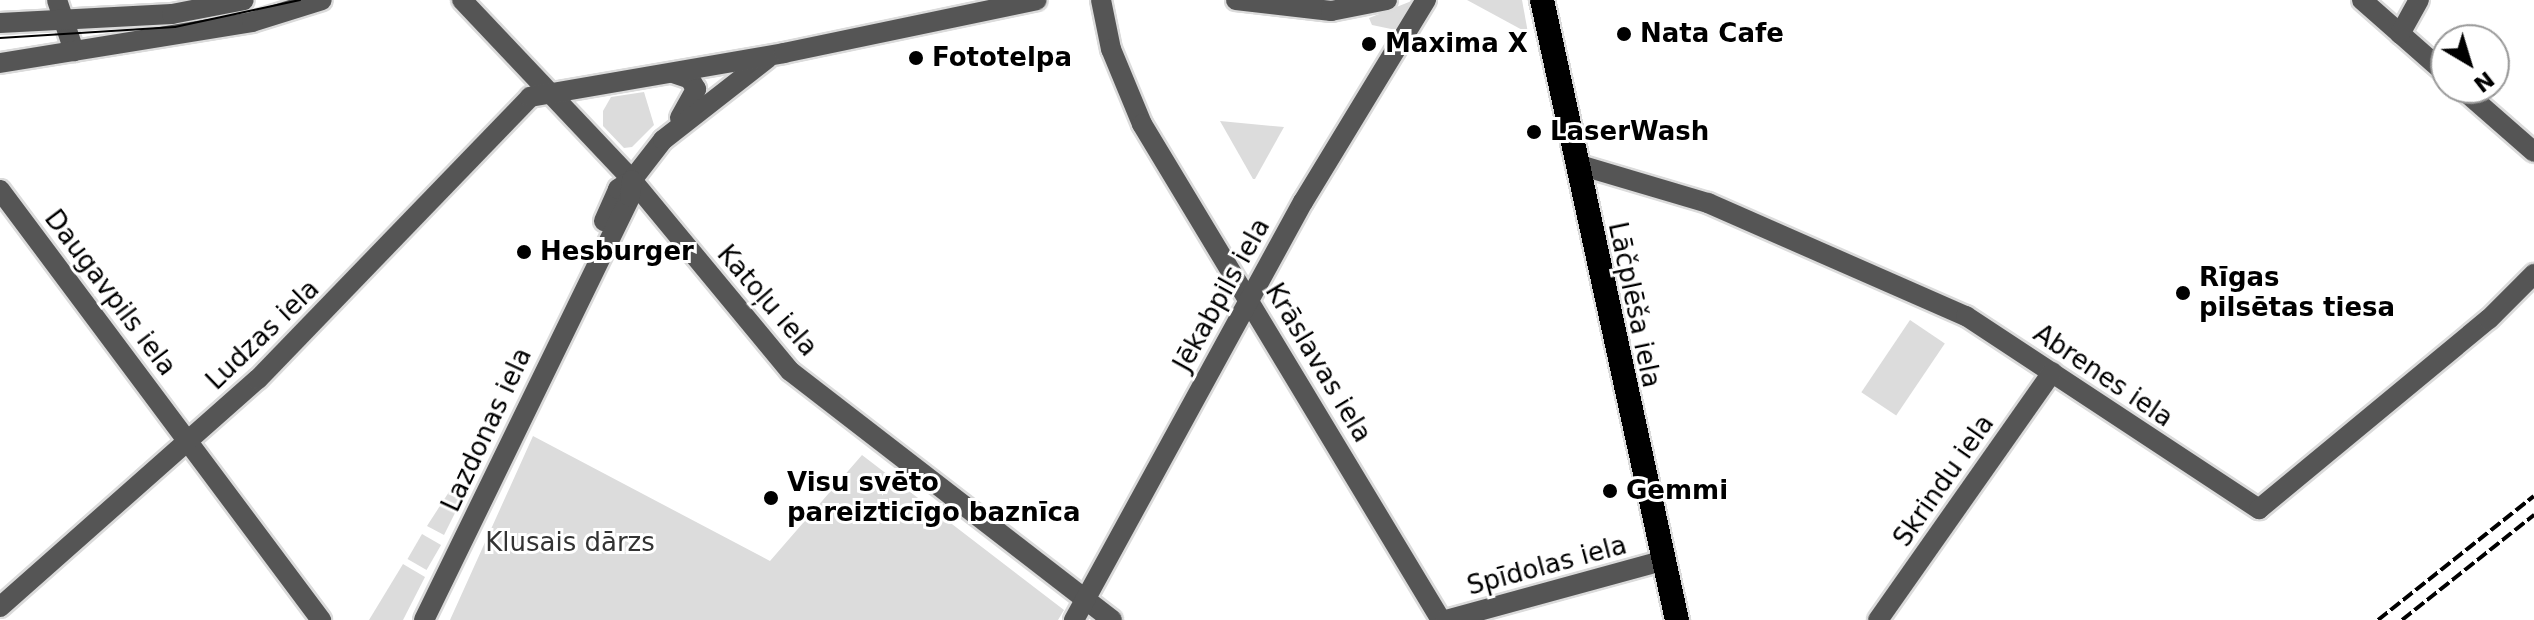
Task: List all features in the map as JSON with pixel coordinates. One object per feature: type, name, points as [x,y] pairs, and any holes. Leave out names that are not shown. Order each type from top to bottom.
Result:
[{"type":"highway","name":"Lāčplēša iela","points":[[1542,0],[1661,561],[1677,620]]},
{"type":"street","points":[[0,23],[59,9],[172,14],[244,0]]},
{"type":"street","points":[[0,63],[252,22],[322,0]]},
{"type":"street","name":"Katoļu iela","points":[[462,0],[632,180],[790,371],[1112,620]]},
{"type":"street","points":[[549,90],[771,56],[1037,0]]},
{"type":"street","name":"Krāslavas iela","points":[[1101,0],[1111,49],[1142,124],[1444,620]]},
{"type":"street","points":[[1236,0],[1331,11],[1387,0]]},
{"type":"street","name":"Jēkabpils iela","points":[[1074,620],[1249,298],[1426,0]]},
{"type":"street","points":[[2362,0],[2430,60]]},
{"type":"street","points":[[2400,34],[2419,0]]},
{"type":"street","points":[[59,9],[74,51]]},
{"type":"street","points":[[663,140],[771,56]]},
{"type":"street","points":[[663,140],[696,89],[690,79],[673,73]]},
{"type":"street","name":"Ludzas iela","points":[[0,607],[189,441],[307,331],[519,107],[549,90]]},
{"type":"street","points":[[2479,104],[2534,152]]},
{"type":"street","name":"Lazdonas iela","points":[[424,620],[595,262],[630,197],[632,180],[663,140]]},
{"type":"street","name":"Abrenes iela","points":[[1576,164],[1708,203],[1966,316],[2259,509],[2489,319],[2534,274]]},
{"type":"street","name":"Daugavpils iela","points":[[0,190],[321,620]]},
{"type":"street","name":"Skrindu iela","points":[[1878,620],[2052,372]]},
{"type":"street","name":"Spīdolas iela","points":[[1444,620],[1661,561]]},
{"type":"green space","points":[[1414,0],[1396,30],[1372,25],[1369,18]]},
{"type":"green space","points":[[1467,0],[1522,0],[1528,33],[1491,13]]},
{"type":"green space","points":[[644,92],[654,125],[632,147],[624,148],[603,126],[603,111],[611,97]]},
{"type":"green space","points":[[1220,121],[1284,127],[1255,179],[1253,179]]},
{"type":"green space","points":[[1910,320],[1945,343],[1896,416],[1861,392]]},
{"type":"green space","name":"Klusais dārzs","points":[[533,436],[770,561],[862,455],[1064,610],[1058,620],[450,620]]},
{"type":"green space","points":[[456,481],[467,489],[444,535],[427,526]]},
{"type":"green space","points":[[422,534],[441,545],[427,570],[408,559]]},
{"type":"green space","points":[[403,564],[425,577],[403,620],[369,620]]},
{"type":"tram line","points":[[0,38],[175,27],[300,0]]},
{"type":"railway","points":[[2378,620],[2534,496]]},
{"type":"railway","points":[[2402,620],[2534,515]]},
{"type":"place","name":"Nata Cafe","points":[[1624,34]]},
{"type":"place","name":"Maxima X","points":[[1369,44]]},
{"type":"place","name":"Fototelpa","points":[[916,58]]},
{"type":"place","name":"LaserWash","points":[[1534,132]]},
{"type":"place","name":"Hesburger","points":[[524,252]]},
{"type":"place","name":"Rīgas pilsētas tiesa","points":[[2183,293]]},
{"type":"place","name":"Gemmi","points":[[1610,491]]},
{"type":"place","name":"Visu svēto pareizticīgo baznīca","points":[[771,498]]}]
